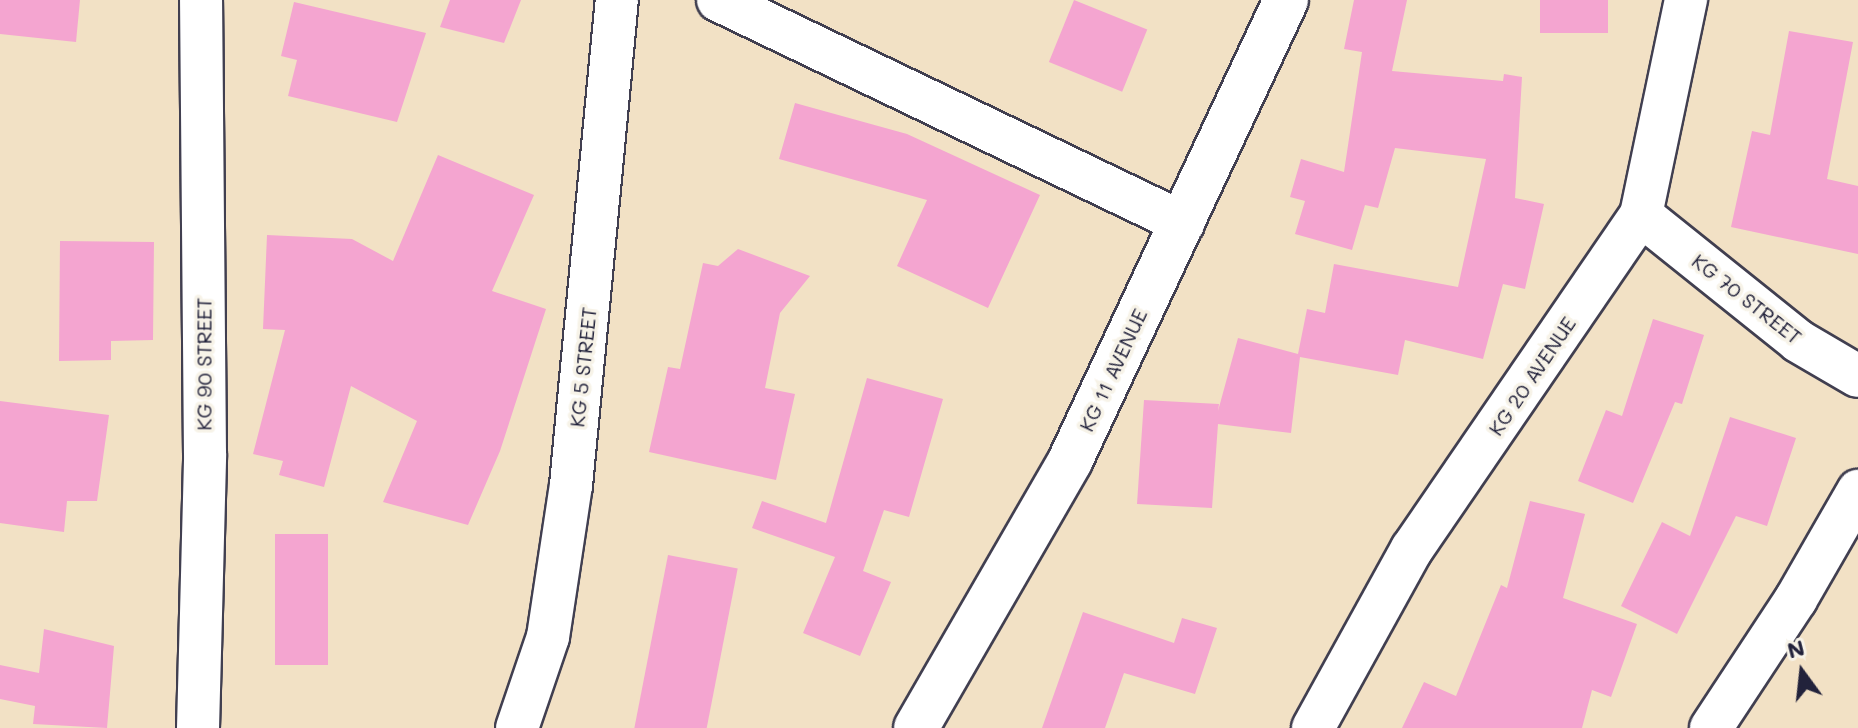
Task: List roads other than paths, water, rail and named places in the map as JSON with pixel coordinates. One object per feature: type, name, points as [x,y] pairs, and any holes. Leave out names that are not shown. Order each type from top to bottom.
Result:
[{"type":"main road","name":"KG 11 AVENUE","points":[[916,728],[1070,461],[1286,0]]},
{"type":"street","name":"KG 90 STREET","points":[[198,728],[205,454],[201,0]]},
{"type":"street","name":"KG 5 STREET","points":[[517,728],[548,637],[571,485],[617,0]]},
{"type":"street","points":[[718,0],[1183,223]]},
{"type":"street","name":"KG 20 AVENUE","points":[[1313,728],[1412,549],[1641,215],[1686,0]]},
{"type":"street","name":"KG 70 STREET","points":[[1641,215],[1798,341],[1858,376]]},
{"type":"street","points":[[1711,728],[1796,599],[1858,491]]}]
